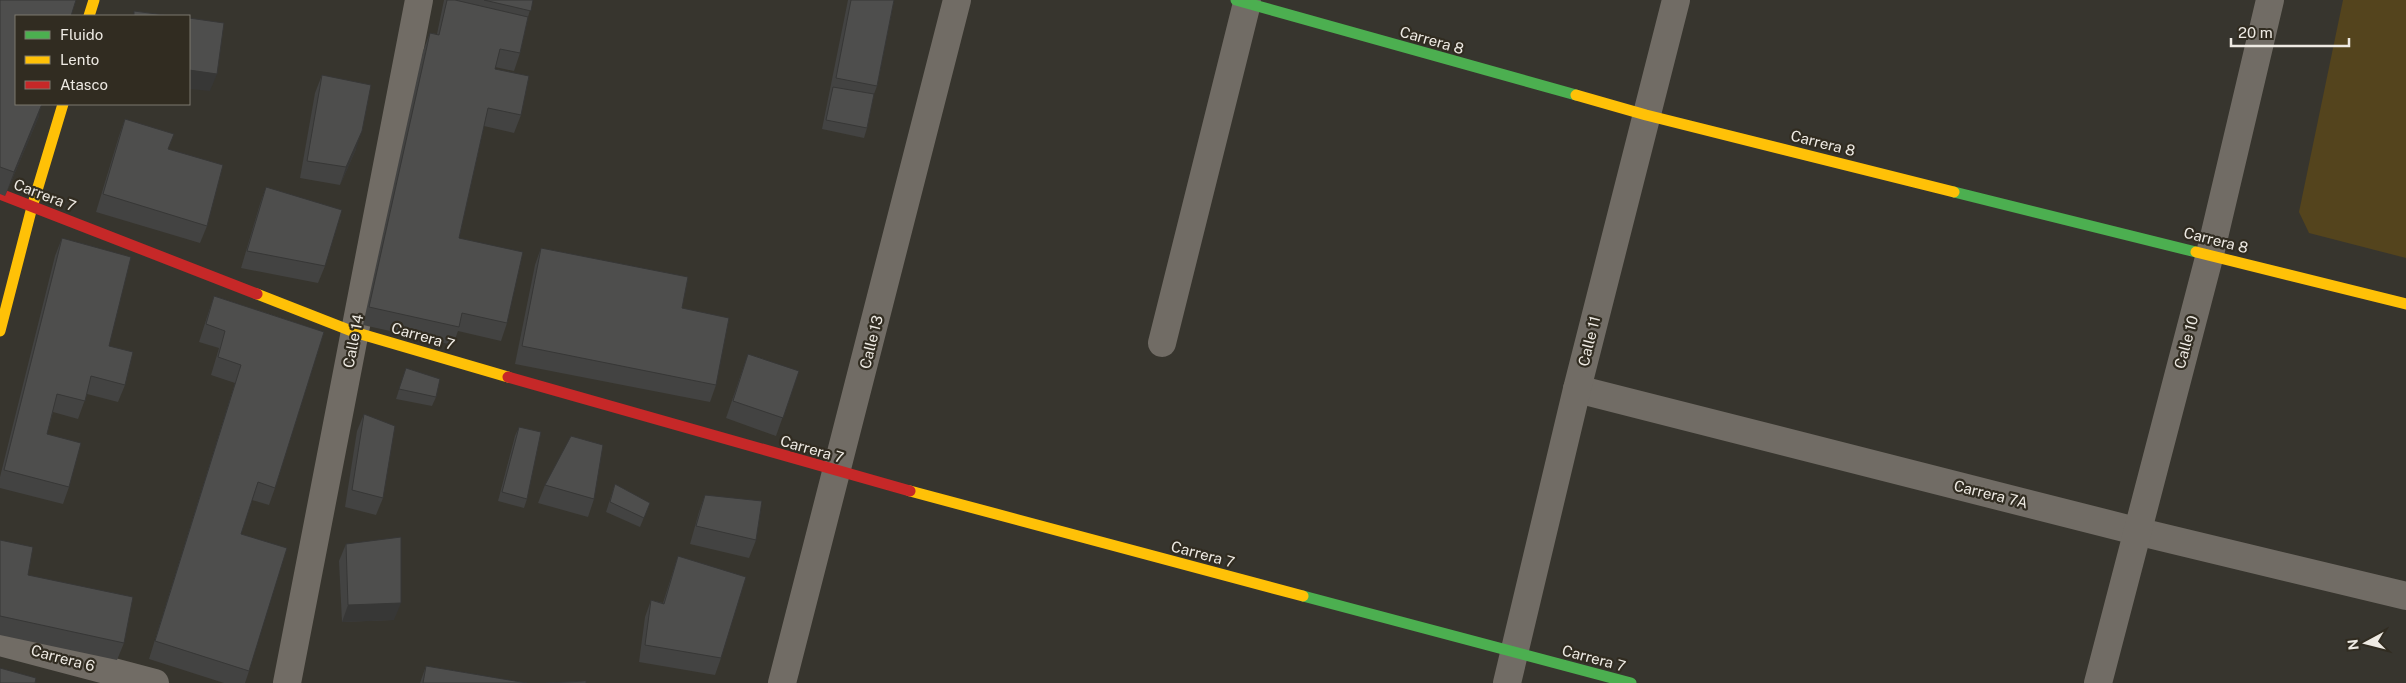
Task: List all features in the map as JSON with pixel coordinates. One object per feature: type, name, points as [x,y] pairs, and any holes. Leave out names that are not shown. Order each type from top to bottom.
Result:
[{"type":"street","points":[[89,15],[94,0]]},
{"type":"street","name":"Calle 14","points":[[287,683],[419,0]]},
{"type":"street","name":"Calle 13","points":[[782,683],[838,472],[957,0]]},
{"type":"street","name":"Calle 11","points":[[1507,683],[1577,389],[1676,0]]},
{"type":"street","name":"Calle 10","points":[[2098,683],[2136,531],[2210,254],[2270,0]]},
{"type":"street","points":[[1162,343],[1242,2]]},
{"type":"street","name":"Carrera 8","points":[[1242,2],[1646,115],[2406,304]]},
{"type":"street","points":[[0,331],[32,207],[63,105]]},
{"type":"street","name":"Carrera 7","points":[[0,194],[354,332],[838,472],[1631,683]]},
{"type":"street","name":"Carrera 7A","points":[[1577,389],[2136,531],[2406,596]]},
{"type":"street","name":"Carrera 6","points":[[0,642],[155,683]]},
{"type":"shaded area","points":[[2343,0],[2406,0],[2406,258],[2309,233],[2299,212]]},
{"type":"building","points":[[0,0],[76,0],[71,15],[15,15],[15,105],[42,105],[14,172],[0,167]]},
{"type":"building","points":[[447,0],[455,0],[528,17],[520,53],[500,49],[495,69],[529,76],[521,115],[488,108],[459,238],[523,252],[507,323],[462,313],[459,327],[369,307],[430,33],[439,35]]},
{"type":"building","points":[[484,0],[533,0],[531,11]]},
{"type":"building","points":[[851,0],[894,0],[877,86],[836,78]]},
{"type":"building","points":[[134,11],[164,15],[134,15]]},
{"type":"building","points":[[190,18],[224,23],[217,74],[190,70]]},
{"type":"building","points":[[322,75],[371,85],[362,131],[346,167],[307,161]]},
{"type":"building","points":[[833,87],[874,94],[867,128],[826,120]]},
{"type":"building","points":[[125,119],[174,134],[168,149],[223,165],[207,226],[103,194]]},
{"type":"building","points":[[266,187],[342,210],[325,266],[247,251]]},
{"type":"building","points":[[62,238],[131,257],[109,346],[133,352],[125,385],[91,376],[85,401],[57,394],[47,434],[81,443],[69,487],[4,470]]},
{"type":"building","points":[[541,248],[688,277],[682,308],[729,318],[716,385],[522,346]]},
{"type":"building","points":[[214,296],[324,332],[275,488],[258,482],[241,534],[287,548],[249,671],[155,641],[241,365],[218,357],[225,331],[206,324]]},
{"type":"building","points":[[748,354],[799,371],[783,418],[733,401]]},
{"type":"building","points":[[406,368],[440,379],[436,397],[399,389]]},
{"type":"building","points":[[364,414],[395,426],[383,498],[352,490]]},
{"type":"building","points":[[519,427],[541,432],[527,499],[502,492]]},
{"type":"building","points":[[571,436],[603,445],[594,499],[545,485]]},
{"type":"building","points":[[615,484],[650,503],[644,518],[610,502]]},
{"type":"building","points":[[705,495],[762,501],[756,540],[696,526]]},
{"type":"building","points":[[401,537],[401,603],[348,605],[346,544]]},
{"type":"building","points":[[0,540],[33,547],[28,575],[133,597],[124,643],[0,616]]},
{"type":"building","points":[[678,556],[746,577],[721,658],[645,645],[651,600],[664,604]]},
{"type":"building","points":[[426,666],[527,683],[423,683]]},
{"type":"building","points":[[0,668],[36,678],[35,683],[0,683]]},
{"type":"building","points":[[586,681],[586,683],[546,683]]},
{"type":"traffic: fast","points":[[1236,0],[1576,95]]},
{"type":"traffic: fast","points":[[1954,192],[2196,252]]},
{"type":"traffic: fast","points":[[1303,596],[1631,683]]},
{"type":"traffic: slow","points":[[89,15],[94,0]]},
{"type":"traffic: slow","points":[[1576,95],[1646,115],[1954,192]]},
{"type":"traffic: slow","points":[[0,331],[32,207],[63,105]]},
{"type":"traffic: slow","points":[[2196,252],[2406,304]]},
{"type":"traffic: slow","points":[[257,294],[354,332],[508,377]]},
{"type":"traffic: slow","points":[[910,491],[1303,596]]},
{"type":"traffic: jam","points":[[0,194],[257,294]]},
{"type":"traffic: jam","points":[[508,377],[910,491]]}]
